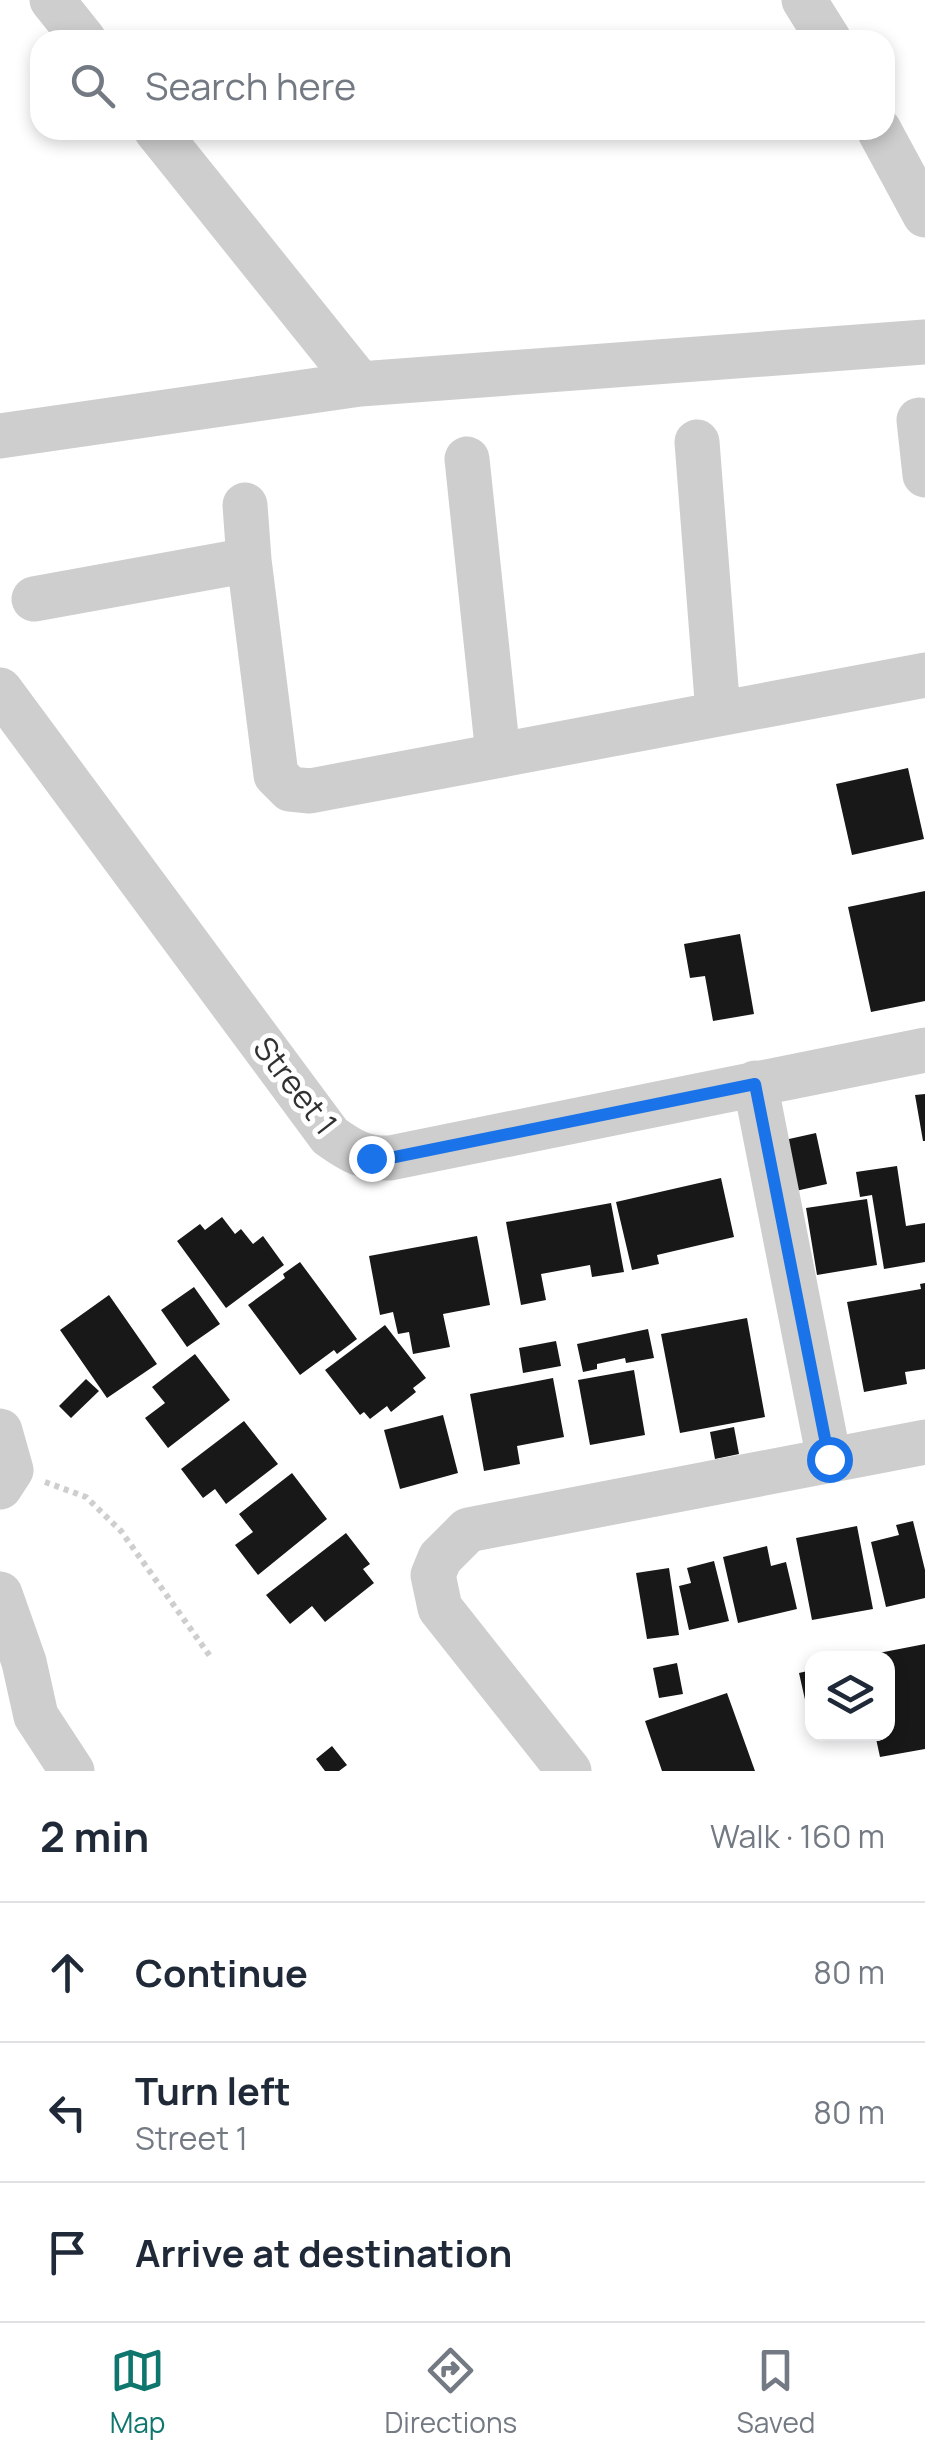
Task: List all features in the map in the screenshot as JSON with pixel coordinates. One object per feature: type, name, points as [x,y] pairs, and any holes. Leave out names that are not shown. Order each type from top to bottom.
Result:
[{"type":"street","points":[[52,0],[76,30]]},
{"type":"street","points":[[804,0],[823,30]]},
{"type":"street","points":[[164,140],[360,384]]},
{"type":"street","points":[[884,140],[925,215]]},
{"type":"street","points":[[0,436],[360,384],[925,342]]},
{"type":"street","points":[[919,420],[925,475]]},
{"type":"street","points":[[696,442],[718,714]]},
{"type":"street","points":[[466,459],[498,755]]},
{"type":"street","points":[[246,506],[248,560],[276,775],[290,789],[310,791],[925,675]]},
{"type":"street","points":[[34,598],[248,560]]},
{"type":"street","name":"Street 1","points":[[0,690],[330,1136],[349,1150],[371,1158],[390,1158],[925,1050]]},
{"type":"street","points":[[755,1084],[829,1459]]},
{"type":"street","points":[[569,1771],[440,1608],[432,1574],[440,1558],[468,1530],[925,1442]]},
{"type":"street","points":[[0,1594],[24,1662],[36,1716],[72,1771]]},
{"type":"path","points":[[4,1463],[86,1497],[121,1531],[212,1659]]},
{"type":"building","points":[[908,768],[924,839],[852,855],[836,784]]},
{"type":"building","points":[[925,891],[925,1001],[871,1012],[848,907]]},
{"type":"building","points":[[740,934],[754,1014],[713,1021],[705,976],[690,978],[684,944]]},
{"type":"building","points":[[925,1094],[925,1141],[923,1141],[915,1095]]},
{"type":"building","points":[[816,1133],[827,1184],[791,1192],[780,1141]]},
{"type":"building","points":[[897,1166],[906,1226],[925,1223],[925,1262],[884,1269],[872,1195],[860,1197],[856,1172]]},
{"type":"building","points":[[721,1178],[734,1237],[657,1255],[659,1264],[632,1270],[616,1202]]},
{"type":"building","points":[[867,1199],[877,1265],[817,1275],[806,1208]]},
{"type":"building","points":[[611,1203],[624,1272],[592,1277],[590,1265],[541,1274],[546,1300],[521,1305],[506,1222]]},
{"type":"building","points":[[222,1217],[235,1234],[241,1229],[253,1244],[263,1236],[284,1265],[226,1308],[177,1241],[200,1224],[205,1230]]},
{"type":"building","points":[[477,1236],[490,1305],[443,1314],[450,1347],[413,1354],[409,1332],[398,1334],[393,1312],[380,1315],[369,1256]]},
{"type":"building","points":[[300,1262],[357,1339],[300,1375],[248,1305]]},
{"type":"building","points":[[925,1283],[925,1369],[905,1372],[907,1384],[864,1392],[847,1302],[921,1289],[920,1284]]},
{"type":"building","points":[[194,1287],[220,1324],[187,1347],[161,1310]]},
{"type":"building","points":[[109,1295],[157,1364],[107,1398],[60,1330]]},
{"type":"building","points":[[747,1318],[765,1417],[680,1433],[661,1334]]},
{"type":"building","points":[[385,1325],[426,1378],[413,1388],[416,1392],[391,1412],[387,1406],[370,1419],[364,1412],[360,1415],[325,1370]]},
{"type":"building","points":[[648,1329],[654,1358],[626,1363],[625,1358],[597,1364],[597,1369],[583,1372],[577,1344]]},
{"type":"building","points":[[556,1341],[561,1366],[523,1373],[519,1348]]},
{"type":"building","points":[[195,1354],[230,1400],[168,1448],[145,1418],[165,1403],[152,1387]]},
{"type":"building","points":[[634,1370],[645,1435],[590,1445],[578,1380]]},
{"type":"building","points":[[553,1378],[564,1437],[517,1446],[520,1464],[484,1471],[470,1394]]},
{"type":"building","points":[[86,1379],[99,1391],[71,1418],[59,1406]]},
{"type":"building","points":[[443,1415],[458,1473],[400,1489],[384,1430]]},
{"type":"building","points":[[244,1421],[278,1464],[226,1504],[215,1489],[203,1498],[181,1469]]},
{"type":"building","points":[[734,1427],[739,1454],[715,1459],[710,1432]]},
{"type":"building","points":[[292,1473],[327,1519],[258,1575],[235,1545],[253,1532],[239,1514]]},
{"type":"building","points":[[913,1521],[925,1570],[925,1598],[886,1607],[871,1542],[899,1535],[896,1525]]},
{"type":"building","points":[[857,1526],[873,1609],[812,1620],[796,1538]]},
{"type":"building","points":[[346,1533],[370,1564],[363,1569],[374,1583],[325,1622],[312,1606],[290,1624],[266,1595]]},
{"type":"building","points":[[767,1546],[771,1566],[786,1562],[797,1609],[738,1623],[723,1557]]},
{"type":"building","points":[[714,1561],[729,1621],[689,1630],[679,1586],[691,1583],[687,1568]]},
{"type":"building","points":[[669,1568],[679,1635],[647,1639],[636,1573]]},
{"type":"building","points":[[925,1644],[925,1749],[880,1757],[877,1741],[895,1741],[895,1651],[889,1651]]},
{"type":"building","points":[[677,1663],[683,1694],[659,1698],[653,1668]]},
{"type":"building","points":[[805,1672],[805,1700],[799,1673]]},
{"type":"building","points":[[727,1693],[755,1771],[662,1771],[645,1721]]},
{"type":"building","points":[[332,1746],[347,1765],[339,1771],[325,1771],[316,1759]]},
{"type":"route","points":[[371,1158],[390,1158],[755,1084],[829,1459]]}]
